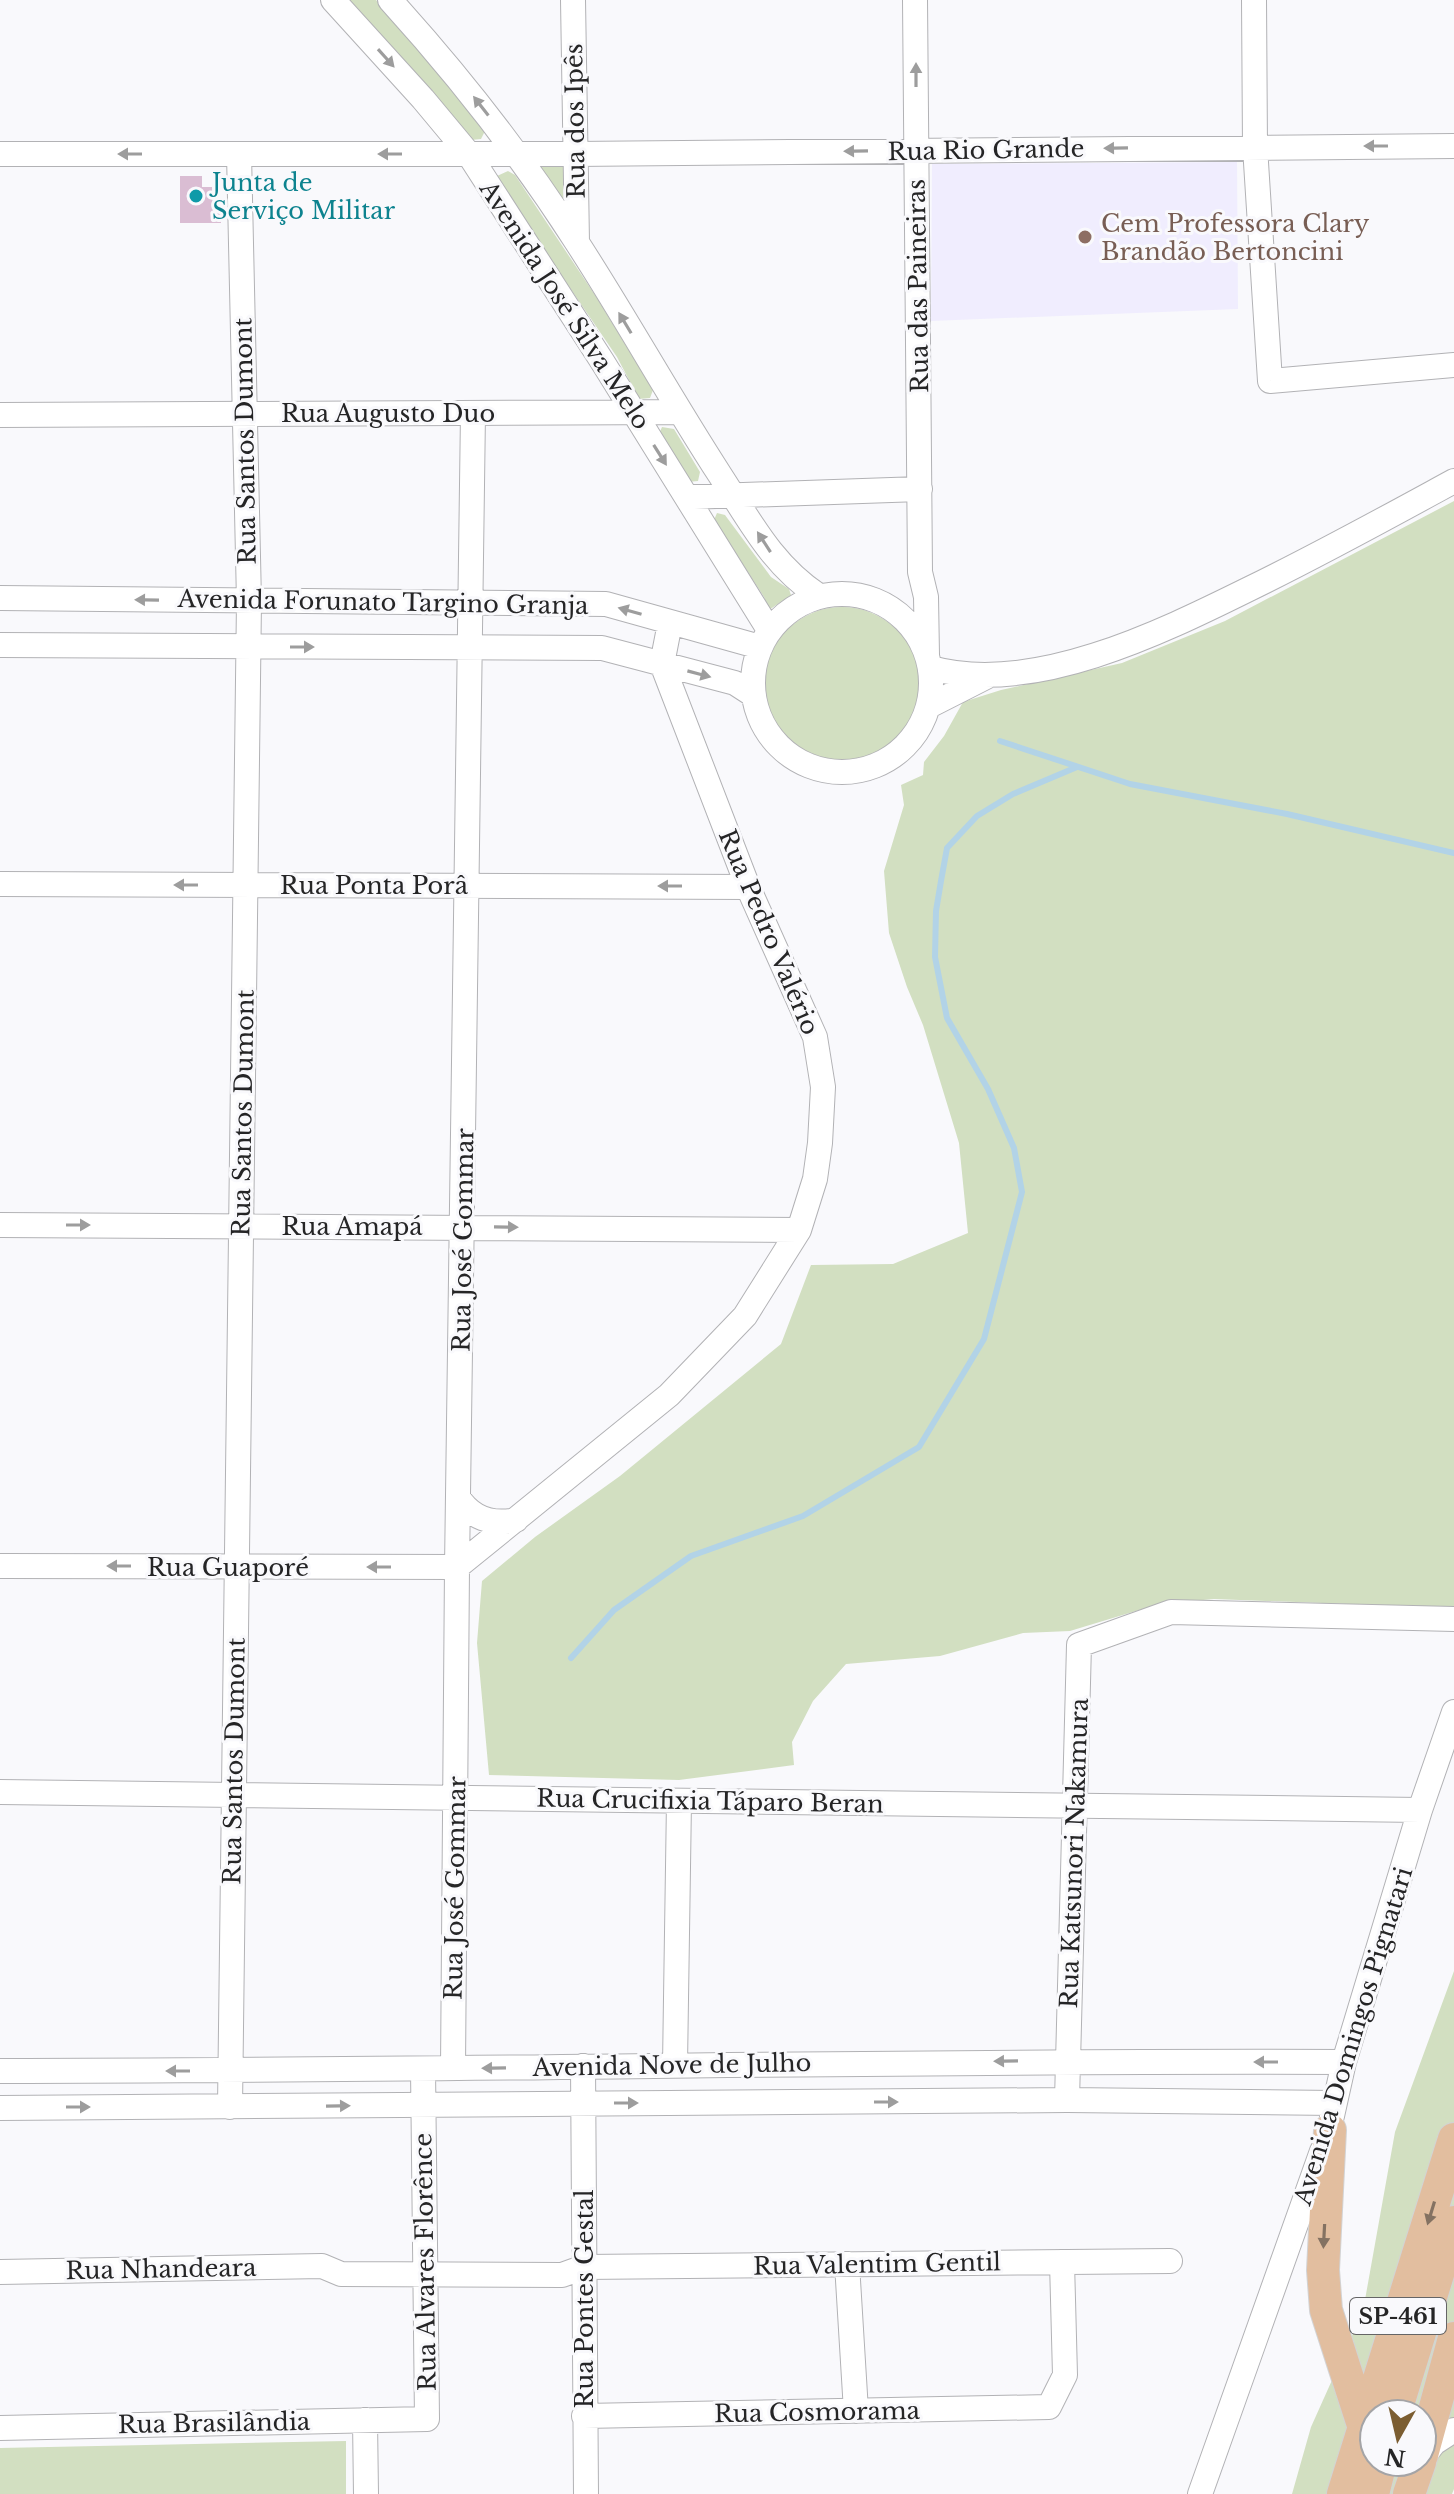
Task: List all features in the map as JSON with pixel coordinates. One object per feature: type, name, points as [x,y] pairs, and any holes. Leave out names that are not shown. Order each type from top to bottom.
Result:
[{"type":"main road","points":[[1332,2116],[1323,2270],[1326,2310],[1358,2409]]},
{"type":"main road","name":"SP-461","points":[[1373,2398],[1454,2139]]},
{"type":"main road","name":"SP-461","points":[[1400,2398],[1454,2222]]},
{"type":"main road","points":[[1438,2398],[1454,2340]]},
{"type":"main road","name":"SP-461","points":[[1343,2494],[1358,2447]]},
{"type":"street","name":"Avenida José Silva Melo","points":[[333,0],[468,153],[687,497],[764,638]]},
{"type":"street","name":"Avenida José Silva Melo","points":[[390,0],[451,68],[517,153],[577,243],[679,412],[777,561],[798,582],[819,596]]},
{"type":"street","name":"Rua dos Ipês","points":[[573,0],[577,243]]},
{"type":"street","name":"Rua das Paineiras","points":[[915,0],[920,572],[926,597],[929,662]]},
{"type":"street","points":[[1254,0],[1255,147],[1270,381],[1454,365]]},
{"type":"street","name":"Rua Rio Grande","points":[[468,153],[1454,146]]},
{"type":"street","points":[[0,154],[468,153]]},
{"type":"street","name":"Rua Santos Dumont","points":[[230,2107],[249,601],[239,154]]},
{"type":"street","name":"Rua Augusto Duo","points":[[0,415],[679,412]]},
{"type":"street","name":"Rua José Gommar","points":[[453,2068],[473,413]]},
{"type":"street","points":[[929,662],[951,674],[989,676],[1073,662],[1133,643],[1330,550],[1454,481]]},
{"type":"street","points":[[687,497],[920,489]]},
{"type":"street","points":[[890,607],[915,587],[920,572]]},
{"type":"street","points":[[844,593],[868,597],[890,607],[906,620],[918,636],[929,662],[932,687],[929,706],[918,731],[900,751],[876,765],[850,772],[822,770],[797,760],[775,743],[760,720],[752,694],[753,670],[764,638],[783,615],[800,603],[819,596],[844,593]]},
{"type":"street","name":"Avenida Forunato Targino Granja","points":[[0,598],[606,604],[670,623],[764,638]]},
{"type":"street","points":[[662,664],[670,623]]},
{"type":"street","name":"Avenida Forunato Targino Granja","points":[[0,645],[602,648],[735,683],[752,694]]},
{"type":"street","name":"Rua Pedro Valério","points":[[457,1567],[669,1395],[745,1316],[799,1230],[815,1179],[823,1087],[815,1037],[748,887],[662,664]]},
{"type":"street","points":[[929,706],[989,676]]},
{"type":"street","name":"Rua Ponta Porâ","points":[[0,884],[748,887]]},
{"type":"street","name":"Rua Amapá","points":[[0,1225],[799,1230]]},
{"type":"street","points":[[458,1497],[469,1510],[484,1519],[494,1522],[516,1520]]},
{"type":"street","name":"Rua Guaporé","points":[[0,1566],[457,1567]]},
{"type":"street","name":"Rua Katsunori Nakamura","points":[[1067,2100],[1079,1645],[1171,1612],[1454,1619]]},
{"type":"street","name":"Avenida Domingos Pignatari","points":[[1200,2494],[1332,2116],[1344,2062],[1420,1810],[1454,1712]]},
{"type":"street","name":"Rua Crucifixia Táparo Beran","points":[[0,1792],[1420,1810]]},
{"type":"street","points":[[675,2065],[679,1801]]},
{"type":"street","name":"Avenida Nove de Julho","points":[[0,2071],[1068,2061],[1344,2062]]},
{"type":"street","name":"Rua Pontes Gestal","points":[[583,2066],[586,2494]]},
{"type":"street","name":"Rua Alvares Florênce","points":[[423,2069],[427,2419]]},
{"type":"street","name":"Avenida Nove de Julho","points":[[0,2108],[1067,2100],[1332,2116]]},
{"type":"street","name":"Rua Valentim Gentil","points":[[425,2274],[562,2275],[584,2267],[1170,2261]]},
{"type":"street","name":"Rua Cosmorama","points":[[584,2416],[1049,2407],[1065,2375],[1062,2262]]},
{"type":"street","points":[[847,2264],[856,2411]]},
{"type":"street","name":"Rua Nhandeara","points":[[0,2272],[322,2266],[341,2274],[425,2274]]},
{"type":"street","points":[[1454,2340],[1450,2363],[1454,2385]]},
{"type":"street","name":"Rua Brasilândia","points":[[0,2428],[427,2419]]},
{"type":"street","points":[[365,2420],[366,2494]]},
{"type":"shaded area","name":"Cem Professora Clary Brandão Bertoncini","points":[[1237,162],[1238,309],[931,321],[932,164]]},
{"type":"green space","points":[[347,0],[376,0],[458,90],[485,131],[481,139],[471,140]]},
{"type":"green space","points":[[526,158],[570,159],[572,228]]},
{"type":"green space","points":[[508,171],[515,175],[597,298],[653,390],[650,398],[639,399],[617,357],[505,193],[497,176]]},
{"type":"green space","points":[[662,427],[674,429],[700,472],[698,481],[688,482],[659,434]]},
{"type":"green space","points":[[1454,501],[1454,1608],[1214,1599],[1159,1604],[1070,1631],[1023,1633],[940,1656],[846,1664],[813,1701],[792,1742],[794,1765],[679,1780],[489,1775],[477,1643],[482,1581],[535,1537],[620,1476],[781,1344],[811,1265],[893,1264],[968,1233],[959,1143],[923,1025],[889,933],[884,871],[904,805],[901,785],[923,775],[924,762],[944,736],[963,702],[1001,690],[1122,663],[1225,621]]},
{"type":"green space","points":[[717,513],[725,515],[771,577],[789,589],[791,595],[769,610],[764,597],[714,520]]},
{"type":"green space","points":[[842,607],[872,613],[897,630],[914,655],[920,685],[914,715],[897,740],[872,757],[842,763],[812,757],[787,740],[770,715],[764,685],[770,655],[787,630],[812,613]]},
{"type":"green space","points":[[1454,1971],[1452,2494],[1292,2494],[1311,2427],[1363,2311],[1395,2132]]},
{"type":"green space","points":[[346,2441],[346,2494],[0,2494],[0,2448]]},
{"type":"building","name":"Junta de Serviço Militar","points":[[180,176],[202,176],[202,187],[212,187],[213,204],[221,205],[221,223],[180,223]]},
{"type":"waterway","points":[[1000,741],[1130,784],[1287,814],[1454,853]]},
{"type":"waterway","points":[[571,1658],[614,1610],[691,1556],[803,1516],[919,1447],[984,1339],[1022,1192],[1014,1148],[988,1089],[947,1018],[935,957],[936,911],[947,848],[977,816],[1013,794],[1077,767]]},
{"type":"place","name":"Junta de Serviço Militar","points":[[196,196]]},
{"type":"place","name":"Cem Professora Clary Brandão Bertoncini","points":[[1085,237]]}]
